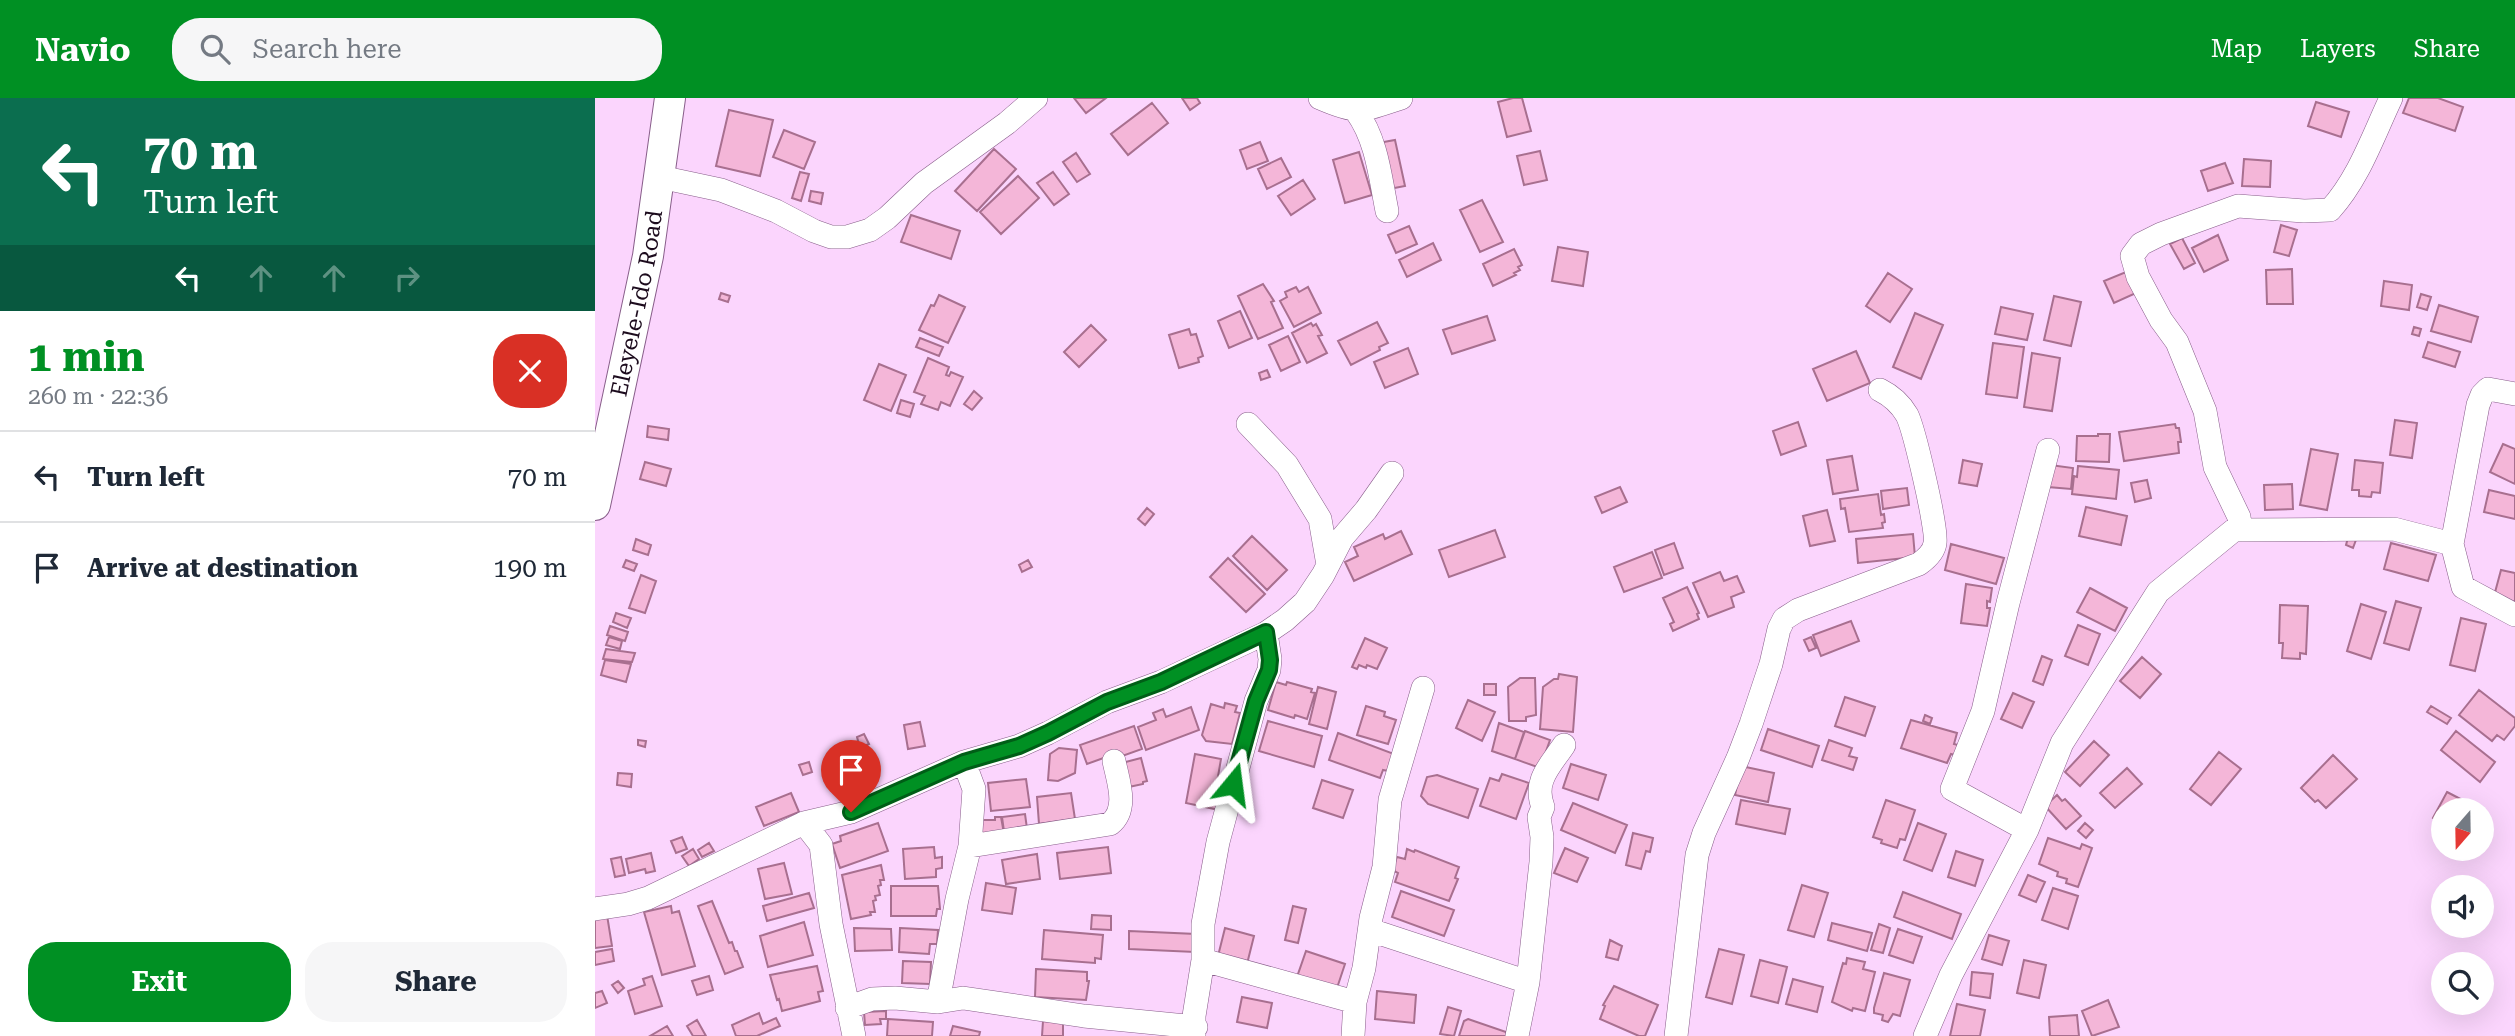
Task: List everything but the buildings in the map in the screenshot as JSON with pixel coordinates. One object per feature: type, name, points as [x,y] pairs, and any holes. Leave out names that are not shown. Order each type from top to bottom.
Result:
[{"type":"main road","name":"Eleyele-Ido Road","points":[[595,505],[648,256],[670,98]]},
{"type":"street","points":[[660,177],[722,190],[776,211],[814,232],[831,237],[848,237],[870,230],[887,218],[924,183],[1007,123],[1036,98]]},
{"type":"street","points":[[1319,98],[1356,111],[1401,98]]},
{"type":"street","points":[[2241,530],[2239,517],[2215,467],[2205,411],[2177,342],[2161,320],[2138,277],[2133,256],[2141,244],[2161,234],[2238,206],[2304,211],[2330,210],[2359,168],[2391,98]]},
{"type":"street","points":[[1356,111],[1367,126],[1377,157],[1387,211]]},
{"type":"street","points":[[2515,394],[2489,389],[2482,395],[2452,544],[2463,587],[2515,615]]},
{"type":"street","points":[[1676,1036],[1697,855],[1704,832],[1751,724],[1784,619],[1798,610],[1919,564],[1927,558],[1935,544],[1912,426],[1894,398],[1880,390]]},
{"type":"street","points":[[1248,424],[1287,465],[1320,519],[1328,565]]},
{"type":"street","points":[[2027,830],[1952,789],[1983,711],[2048,450]]},
{"type":"street","points":[[595,909],[648,898],[804,823],[851,812],[964,762],[1019,746],[1107,702],[1161,682],[1266,632],[1305,602],[1342,538],[1392,473]]},
{"type":"street","points":[[1925,1036],[1951,975],[2027,830],[2062,743],[2158,592],[2234,530],[2394,529],[2452,544]]},
{"type":"street","points":[[847,1008],[872,999],[938,1002],[963,998],[1195,1032],[1194,1016],[1203,960],[1203,923],[1218,842],[1256,701],[1269,670],[1266,632]]},
{"type":"street","points":[[1353,1036],[1355,1002],[1384,866],[1390,800],[1423,688]]},
{"type":"street","points":[[1517,1036],[1528,982],[1542,837],[1539,817],[1543,807],[1538,795],[1541,780],[1564,745]]},
{"type":"street","points":[[970,846],[1110,824],[1119,814],[1121,799],[1114,761]]},
{"type":"street","points":[[938,1002],[970,846],[974,789],[964,762]]},
{"type":"street","points":[[804,823],[821,845],[831,924],[854,1036]]},
{"type":"street","points":[[1370,930],[1528,982]]},
{"type":"street","points":[[1203,960],[1355,1002]]},
{"type":"route","points":[[851,812],[964,762],[1019,746],[1107,702],[1161,682],[1266,632],[1269,670],[1256,701],[1233,784]]}]
